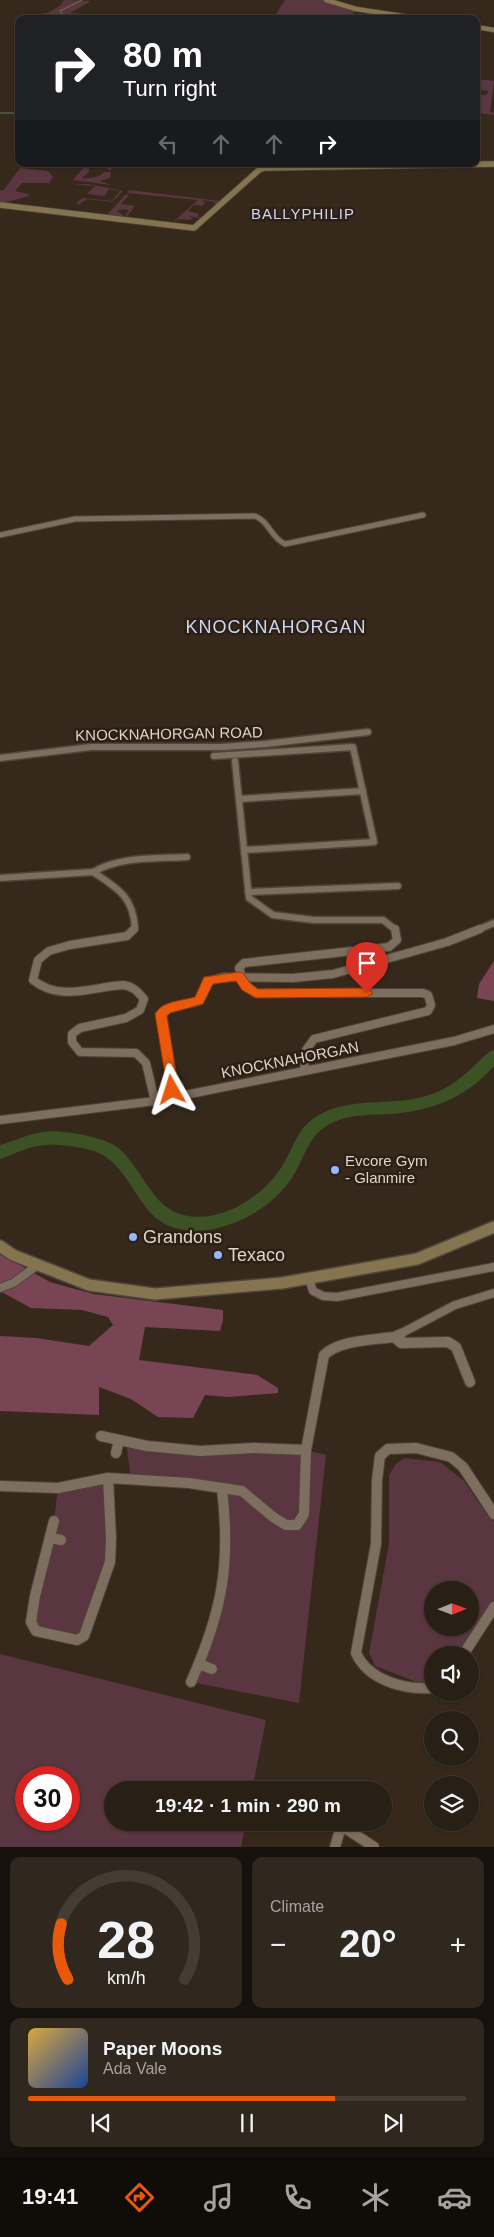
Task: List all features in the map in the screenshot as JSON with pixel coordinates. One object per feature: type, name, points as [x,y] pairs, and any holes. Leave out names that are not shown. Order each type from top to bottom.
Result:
[{"type":"street","points":[[326,0],[356,8],[398,15]]},
{"type":"street","points":[[480,28],[494,30]]},
{"type":"street","points":[[480,164],[494,164]]},
{"type":"street","points":[[0,206],[7,209],[195,228],[259,170],[264,168],[305,167]]},
{"type":"street","points":[[0,535],[18,533],[53,522],[75,519],[255,516],[262,517],[270,534],[284,544],[423,516]]},
{"type":"street","name":"KNOCKNAHORGAN ROAD","points":[[0,758],[92,747],[222,747],[256,745],[368,732]]},
{"type":"street","points":[[214,756],[353,747],[374,842],[244,850]]},
{"type":"street","points":[[236,761],[249,898],[273,915],[314,920],[383,920],[396,929],[397,940],[389,947],[244,964],[239,968],[239,976],[246,987],[256,993],[423,993],[428,995],[431,1005],[428,1010],[314,1039],[307,1044],[304,1052],[304,1072]]},
{"type":"street","points":[[239,799],[362,791]]},
{"type":"street","points":[[0,878],[93,872],[99,868],[120,862],[187,857]]},
{"type":"street","points":[[93,872],[131,902],[135,915],[135,928],[127,936],[54,949],[40,956],[34,968],[33,980],[40,988],[51,992],[63,993],[122,986],[129,986],[138,992],[144,999],[140,1010],[126,1018],[80,1028],[72,1034],[72,1042],[80,1052],[136,1053],[146,1063],[155,1101]]},
{"type":"street","points":[[248,892],[398,886]]},
{"type":"street","points":[[172,1097],[169,1061],[161,1014],[166,1009],[199,1001],[209,980],[239,976],[293,978],[333,974],[447,942],[494,922]]},
{"type":"street","name":"KNOCKNAHORGAN","points":[[0,1120],[155,1101],[454,1041],[494,1029]]},
{"type":"street","points":[[0,1246],[14,1256],[89,1285],[155,1294],[309,1279],[417,1259],[494,1227]]},
{"type":"street","points":[[0,1288],[13,1283],[38,1265]]},
{"type":"street","points":[[309,1279],[313,1291],[323,1296],[337,1297],[494,1267]]},
{"type":"street","points":[[0,1486],[58,1488],[108,1478],[189,1483],[222,1489],[242,1490],[272,1517],[286,1526],[297,1525],[304,1514],[306,1450],[324,1355],[329,1350],[394,1337],[455,1305],[494,1293]]},
{"type":"street","points":[[394,1337],[401,1343],[448,1342],[456,1347],[470,1382]]},
{"type":"street","points":[[101,1436],[154,1447],[200,1451],[254,1448],[306,1450]]},
{"type":"street","points":[[116,1453],[119,1440]]},
{"type":"street","points":[[424,1689],[394,1684],[364,1668],[358,1660],[356,1653],[376,1544],[377,1480],[380,1456],[388,1450],[416,1448],[451,1457],[463,1468],[494,1514]]},
{"type":"street","points":[[54,1521],[56,1539],[35,1596],[30,1622],[36,1631],[77,1640],[84,1636],[110,1562],[111,1538],[108,1478]]},
{"type":"street","points":[[191,1682],[214,1625],[225,1582],[227,1542],[222,1489]]},
{"type":"street","points":[[469,1646],[494,1607]]},
{"type":"street","points":[[198,1664],[212,1669]]},
{"type":"street","points":[[335,1847],[337,1831]]},
{"type":"street","points":[[349,1831],[374,1847]]},
{"type":"shaded area","points":[[64,0],[91,1],[70,13],[81,15],[31,15],[48,13]]},
{"type":"shaded area","points":[[285,0],[325,0],[357,9],[352,15],[276,15]]},
{"type":"shaded area","points":[[480,79],[494,81],[490,112],[494,113],[494,115],[480,113],[480,94],[486,95],[489,91],[480,90]]},
{"type":"shaded area","points":[[84,167],[94,167],[89,168],[89,172],[82,178],[111,172],[110,178],[100,181],[111,185],[73,180]]},
{"type":"shaded area","points":[[242,167],[260,167],[212,211],[210,210],[215,205],[215,202],[202,200],[205,203],[202,206],[194,205],[188,211],[199,214],[197,217],[204,217],[203,219],[188,216],[193,218],[190,220],[178,219],[173,223],[198,200],[127,193],[129,190],[220,201],[256,168]]},
{"type":"shaded area","points":[[20,168],[48,171],[53,177],[49,183],[22,183],[15,191],[28,194],[29,196],[0,204],[0,190],[3,191]]},
{"type":"shaded area","points":[[73,184],[88,184],[123,191],[112,202],[87,199],[78,205],[77,202],[83,198],[112,201],[120,191],[109,189],[104,196],[87,194],[95,186]]},
{"type":"shaded area","points":[[126,194],[129,195],[121,204],[135,206],[126,217],[168,223],[124,218],[129,210],[123,209],[117,211],[123,215],[121,218],[106,216]]},
{"type":"shaded area","points":[[494,961],[494,1001],[477,998],[479,984]]},
{"type":"shaded area","points":[[0,1254],[50,1282],[93,1294],[223,1310],[220,1331],[145,1327],[139,1360],[257,1375],[278,1388],[278,1393],[229,1397],[205,1395],[193,1418],[158,1417],[131,1399],[99,1387],[99,1415],[0,1411],[0,1336],[36,1338],[89,1346],[113,1325],[108,1317],[82,1310],[31,1308],[0,1291]]},
{"type":"shaded area","points":[[126,1442],[168,1449],[306,1450],[326,1455],[299,1703],[191,1682],[219,1603],[222,1489],[131,1479]]},
{"type":"shaded area","points":[[404,1458],[440,1462],[464,1481],[488,1516],[494,1521],[494,1602],[479,1625],[479,1581],[424,1581],[424,1636],[472,1636],[465,1646],[424,1646],[424,1684],[375,1666],[369,1653],[389,1544],[389,1475],[396,1464]]},
{"type":"shaded area","points":[[108,1478],[110,1562],[84,1636],[36,1631],[35,1596],[54,1521],[58,1488]]},
{"type":"shaded area","points":[[0,1654],[266,1720],[254,1781],[104,1781],[104,1831],[244,1831],[241,1847],[0,1847]]},
{"type":"waterway","points":[[63,15],[60,11],[82,0]]},
{"type":"waterway","points":[[0,113],[15,113]]},
{"type":"waterway","points":[[0,1152],[47,1138],[76,1141],[106,1149],[122,1162],[150,1202],[164,1215],[176,1221],[191,1224],[223,1220],[253,1205],[278,1184],[287,1172],[300,1144],[307,1134],[323,1120],[349,1111],[405,1106],[433,1100],[461,1087],[479,1073],[494,1056]]},
{"type":"place","name":"Evcore Gym - Glanmire","points":[[335,1170]]},
{"type":"place","name":"Grandons","points":[[133,1237]]},
{"type":"place","name":"Texaco","points":[[218,1255]]},
{"type":"district","name":"BALLYPHILIP","points":[[303,214]]},
{"type":"district","name":"KNOCKNAHORGAN","points":[[276,627]]},
{"type":"route","points":[[172,1090],[161,1014],[166,1009],[199,1001],[209,980],[239,976],[246,987],[256,993],[367,993]]}]
